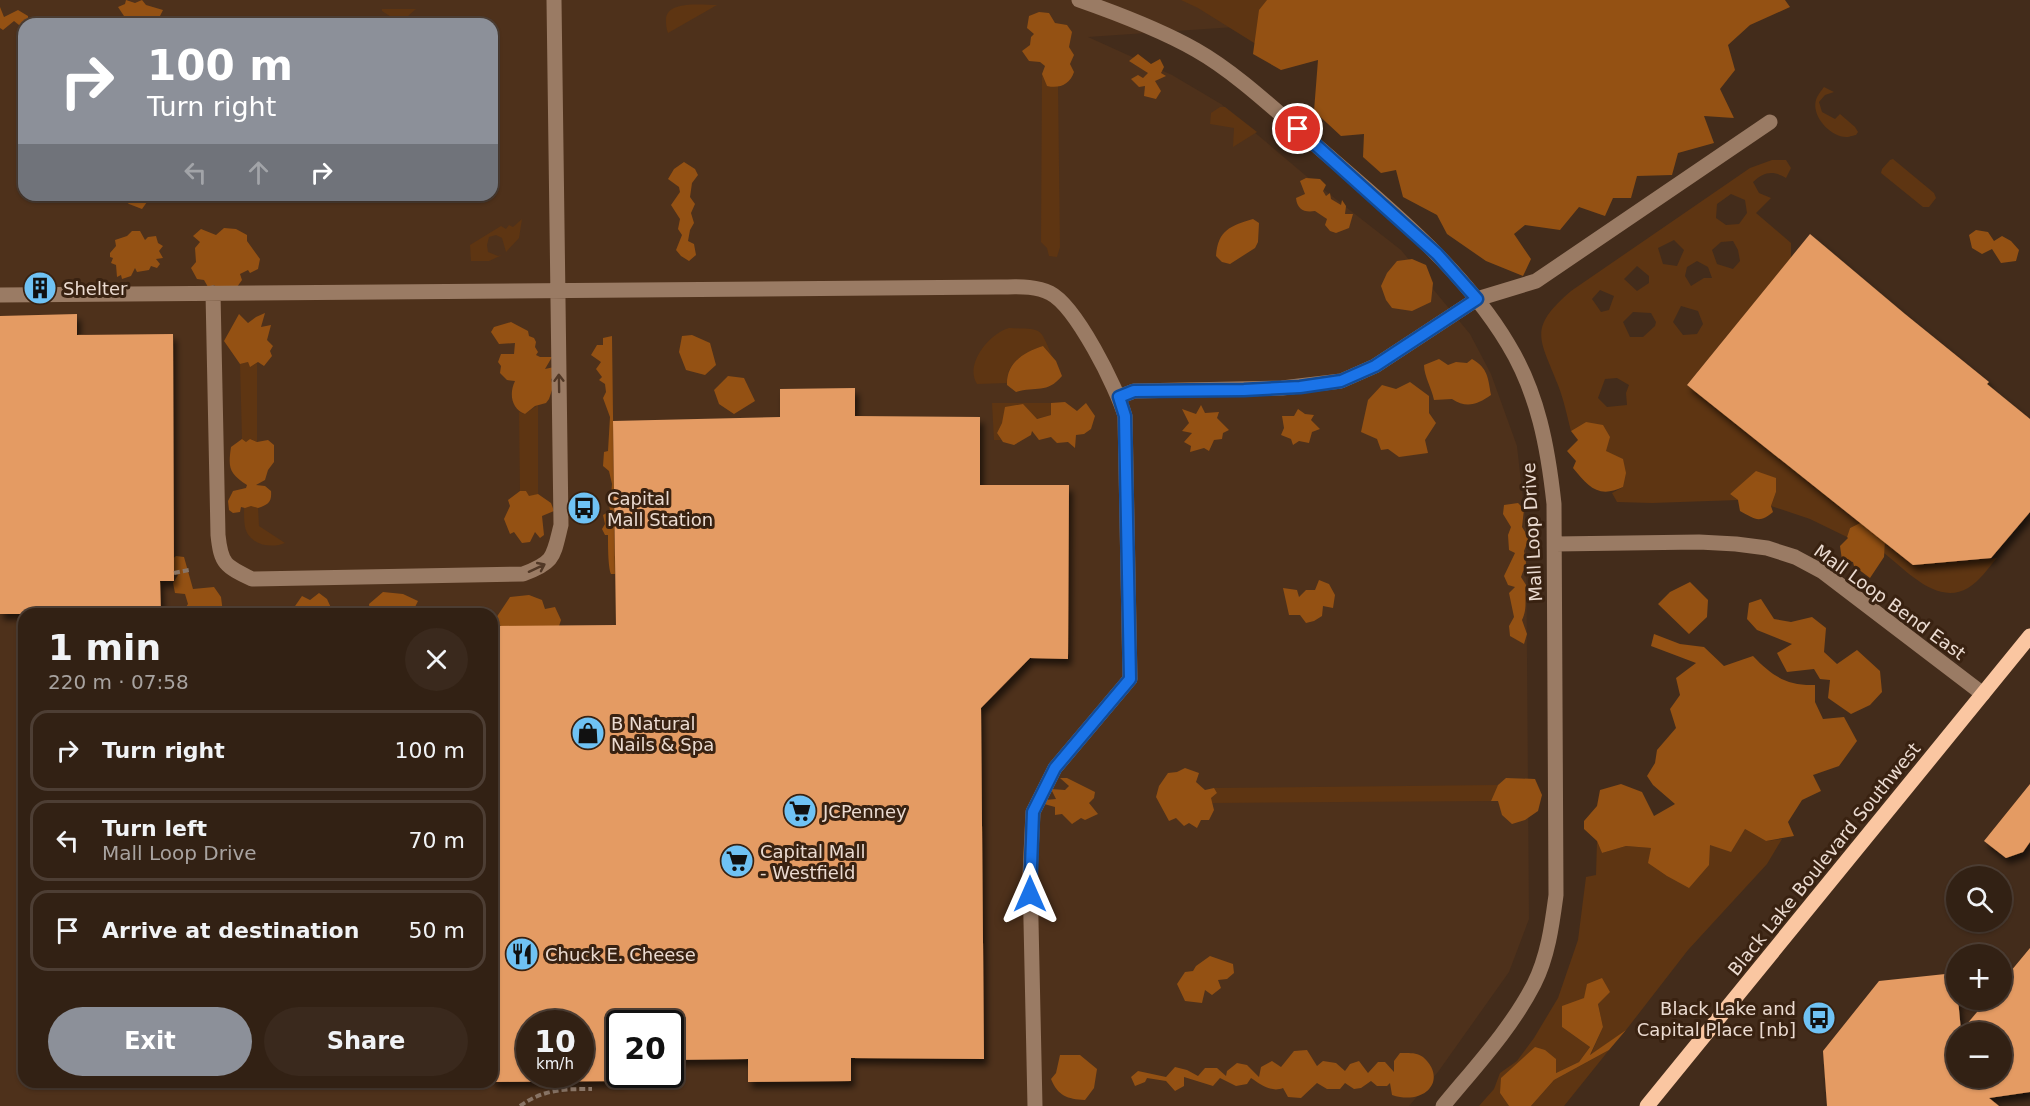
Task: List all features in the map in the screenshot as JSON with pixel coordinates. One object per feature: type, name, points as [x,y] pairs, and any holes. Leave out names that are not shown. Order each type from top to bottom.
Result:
[{"type":"main road","name":"Black Lake Boulevard Southwest","points":[[1647,1106],[2030,636]]},
{"type":"street","points":[[213,293],[218,535],[221,557],[232,570],[252,579],[523,574],[545,566],[555,550],[561,525],[554,0]]},
{"type":"street","name":"Mall Loop Drive","points":[[1079,0],[1137,22],[1197,51],[1252,90],[1412,230],[1449,266],[1477,299],[1509,345],[1534,398],[1550,464],[1554,504],[1556,895],[1549,941],[1535,983],[1510,1024],[1443,1106]]},
{"type":"street","points":[[1119,397],[1134,391],[1300,387],[1341,381],[1370,368],[1477,299],[1536,281],[1770,122]]},
{"type":"street","points":[[0,295],[1029,287],[1051,293],[1066,307],[1083,332],[1119,397],[1125,416],[1130,679],[1055,768],[1033,812],[1030,875],[1035,1106]]},
{"type":"street","name":"Mall Loop Bend East","points":[[1555,544],[1736,543],[1767,548],[1795,557],[1823,572],[1983,694]]},
{"type":"path","points":[[174,573],[189,570]]},
{"type":"path","points":[[520,1106],[535,1095],[565,1089],[592,1089]]},
{"type":"shaded area","points":[[0,0],[1261,0],[1249,26],[1088,37],[1172,75],[1221,104],[1305,175],[1401,250],[1470,334],[1491,374],[1517,446],[1526,526],[1529,919],[1509,972],[1438,1072],[1409,1106],[0,1106]]},
{"type":"shaded area","points":[[126,0],[135,3],[142,0],[146,5],[163,10],[159,18],[119,18],[124,16],[118,7],[125,4]]},
{"type":"shaded area","points":[[1181,0],[1274,0],[1259,46]]},
{"type":"shaded area","points":[[1267,0],[1785,0],[1790,7],[1750,25],[1728,45],[1735,70],[1720,89],[1734,118],[1704,116],[1714,143],[1678,153],[1672,175],[1637,176],[1631,198],[1613,198],[1605,216],[1579,207],[1560,230],[1525,225],[1514,234],[1531,259],[1523,276],[1486,261],[1447,234],[1437,215],[1403,197],[1396,170],[1381,173],[1363,157],[1364,134],[1341,136],[1314,111],[1318,60],[1281,70],[1253,54],[1259,10]]},
{"type":"shaded area","points":[[695,4],[717,5],[668,33],[666,19],[672,9]]},
{"type":"shaded area","points":[[0,7],[4,17],[18,10],[28,16],[28,18],[18,18],[18,24],[14,21],[3,30],[0,28]]},
{"type":"shaded area","points":[[382,9],[416,9],[407,18],[393,18]]},
{"type":"shaded area","points":[[1039,12],[1049,13],[1055,23],[1067,25],[1072,32],[1069,47],[1074,55],[1070,64],[1074,72],[1070,80],[1060,86],[1047,86],[1042,74],[1045,66],[1040,62],[1029,61],[1022,51],[1030,45],[1034,34],[1027,28],[1029,16]]},
{"type":"shaded area","points":[[1138,54],[1151,64],[1160,59],[1164,67],[1161,73],[1166,76],[1155,81],[1161,91],[1156,99],[1144,96],[1145,86],[1139,87],[1131,79],[1138,75],[1143,78],[1148,73],[1129,61]]},
{"type":"shaded area","points":[[1042,74],[1047,86],[1058,86],[1060,247],[1057,257],[1049,256],[1047,248],[1041,242]]},
{"type":"shaded area","points":[[1824,87],[1834,92],[1825,95],[1819,102],[1822,112],[1835,119],[1840,114],[1855,127],[1858,132],[1856,135],[1847,137],[1835,134],[1819,119],[1815,106],[1818,95]]},
{"type":"shaded area","points":[[1220,107],[1225,107],[1257,132],[1233,147],[1234,128],[1210,124],[1211,113]]},
{"type":"shaded area","points":[[1893,159],[1934,193],[1936,198],[1929,207],[1923,207],[1881,173],[1882,169]]},
{"type":"shaded area","points":[[1772,160],[1786,160],[1791,168],[1786,178],[1769,173],[1753,182],[1759,193],[1771,198],[1756,213],[1791,243],[1791,258],[1687,385],[1860,523],[1850,528],[1847,537],[1810,519],[1771,506],[1776,492],[1740,486],[1730,494],[1738,500],[1617,502],[1612,493],[1623,487],[1606,451],[1586,422],[1571,431],[1564,402],[1543,345],[1541,335],[1548,315],[1571,291],[1750,168]],"holes":[[[1731,194],[1745,200],[1747,213],[1739,224],[1726,225],[1716,218],[1717,204]],[[1674,240],[1684,250],[1677,266],[1663,264],[1658,248]],[[1733,241],[1740,261],[1733,269],[1717,264],[1712,250],[1721,242]],[[1697,261],[1708,267],[1712,278],[1704,278],[1691,286],[1685,276],[1687,267]],[[1637,266],[1649,276],[1649,283],[1637,291],[1624,279]],[[1600,290],[1614,296],[1609,310],[1601,312],[1592,299]],[[1681,306],[1698,311],[1703,324],[1697,334],[1683,335],[1673,322]],[[1633,312],[1651,313],[1656,322],[1655,326],[1643,337],[1630,337],[1623,322]],[[1617,378],[1629,385],[1626,393],[1627,405],[1607,407],[1598,398],[1605,379]]]},
{"type":"shaded area","points":[[684,162],[695,169],[698,175],[692,183],[690,197],[695,204],[691,213],[694,223],[688,241],[694,244],[696,255],[689,261],[676,250],[682,235],[678,229],[680,219],[671,205],[680,192],[679,187],[668,179],[674,169]]},
{"type":"shaded area","points":[[1306,178],[1320,179],[1326,185],[1323,191],[1326,196],[1330,193],[1331,199],[1341,205],[1342,200],[1346,206],[1345,214],[1353,214],[1349,228],[1336,233],[1330,231],[1325,225],[1327,219],[1315,211],[1304,211],[1300,207],[1296,198],[1305,194],[1300,181]]},
{"type":"shaded area","points":[[125,201],[147,202],[142,209]]},
{"type":"shaded area","points":[[522,219],[519,238],[506,252],[502,238],[496,235],[489,237],[488,252],[498,256],[502,255],[489,261],[471,261],[470,245],[501,226],[506,229],[509,225],[513,227]]},
{"type":"shaded area","points":[[1253,219],[1259,223],[1258,242],[1255,248],[1230,264],[1222,262],[1216,256],[1219,240],[1227,230]]},
{"type":"shaded area","points":[[224,228],[236,229],[247,235],[247,241],[260,259],[258,269],[240,274],[242,280],[237,287],[219,289],[214,285],[208,287],[204,280],[197,279],[191,268],[196,262],[195,248],[200,242],[193,236],[201,229],[216,235]]},
{"type":"shaded area","points":[[1976,230],[1988,232],[1994,241],[2002,236],[2011,241],[2019,250],[2016,261],[2001,263],[1992,249],[1982,254],[1972,248],[1969,235]]},
{"type":"shaded area","points":[[132,231],[140,231],[145,240],[156,236],[158,243],[163,246],[159,251],[163,258],[156,259],[160,264],[157,268],[151,266],[149,270],[137,272],[135,268],[131,276],[122,279],[121,275],[117,277],[116,265],[111,263],[113,258],[110,257],[110,253],[116,246],[115,240],[127,236]]},
{"type":"shaded area","points":[[1412,259],[1426,265],[1433,283],[1431,302],[1412,311],[1392,308],[1381,286],[1387,273],[1397,261]]},
{"type":"shaded area","points":[[265,313],[261,327],[271,325],[267,340],[273,346],[270,351],[272,356],[264,366],[258,362],[250,367],[248,362],[240,364],[224,341],[239,314],[248,323]]},
{"type":"shaded area","points":[[511,322],[528,331],[529,336],[534,338],[538,352],[536,355],[552,357],[545,369],[554,367],[556,377],[551,379],[553,387],[546,403],[535,406],[525,414],[520,412],[512,400],[515,381],[507,380],[500,373],[501,366],[498,362],[501,354],[514,354],[515,343],[499,344],[491,332],[494,327]]},
{"type":"shaded area","points":[[1009,328],[1038,331],[1052,356],[1043,346],[1030,351],[1013,364],[1007,383],[977,384],[974,368],[981,350],[994,336]]},
{"type":"shaded area","points":[[692,335],[710,343],[716,365],[705,375],[686,370],[679,352],[682,336]]},
{"type":"shaded area","points":[[612,336],[615,574],[611,574],[610,571],[608,535],[605,535],[602,529],[605,524],[603,515],[610,511],[612,484],[609,471],[603,466],[604,452],[608,451],[610,417],[603,398],[606,392],[605,384],[599,380],[602,377],[596,369],[601,362],[591,355],[597,345],[603,345],[603,338]]},
{"type":"shaded area","points":[[1043,346],[1056,361],[1062,376],[1057,382],[1046,387],[1016,392],[1007,385],[1010,370],[1023,355]]},
{"type":"shaded area","points":[[1439,359],[1448,365],[1456,362],[1467,363],[1472,359],[1477,362],[1486,374],[1491,395],[1482,401],[1468,405],[1452,399],[1434,400],[1424,365]]},
{"type":"shaded area","points":[[248,362],[250,366],[257,363],[257,442],[251,439],[246,442],[242,439],[240,364]]},
{"type":"shaded area","points":[[728,376],[744,378],[755,401],[734,414],[719,404],[714,390]]},
{"type":"shaded area","points":[[1410,382],[1429,396],[1429,413],[1436,423],[1425,440],[1428,453],[1399,457],[1388,449],[1381,450],[1377,439],[1361,432],[1368,400],[1382,385],[1396,389]]},
{"type":"shaded area","points":[[1065,402],[1077,411],[1086,403],[1095,416],[1091,429],[1084,434],[1076,435],[1075,448],[1068,442],[1057,443],[1051,437],[1039,440],[1032,431],[1031,435],[1014,445],[1003,442],[997,433],[1002,423],[1005,407],[1023,404],[1037,419],[1051,415],[1051,403]]},
{"type":"shaded area","points":[[992,403],[1051,403],[1051,415],[1002,423],[997,433],[1001,440],[994,440]]},
{"type":"shaded area","points":[[538,405],[538,494],[529,497],[526,491],[520,491],[519,412],[525,414]]},
{"type":"shaded area","points":[[1201,405],[1205,413],[1219,412],[1217,418],[1229,430],[1223,433],[1222,439],[1214,440],[1209,451],[1204,448],[1190,452],[1191,446],[1184,442],[1192,433],[1182,431],[1189,423],[1182,409],[1196,414]]},
{"type":"shaded area","points":[[1298,409],[1305,414],[1314,415],[1311,420],[1320,429],[1312,432],[1309,443],[1299,441],[1293,445],[1291,439],[1281,435],[1284,428],[1282,416],[1294,416]]},
{"type":"shaded area","points":[[1586,422],[1603,425],[1610,437],[1606,451],[1623,459],[1626,473],[1623,487],[1607,492],[1594,489],[1573,468],[1576,461],[1567,451],[1578,440],[1571,431]]},
{"type":"shaded area","points":[[242,439],[246,442],[250,439],[257,442],[268,440],[274,445],[274,462],[265,480],[256,485],[265,486],[271,491],[271,498],[261,507],[241,507],[240,512],[233,513],[229,510],[228,501],[233,491],[246,488],[247,485],[236,477],[230,465],[231,447]]},
{"type":"shaded area","points":[[1756,471],[1776,478],[1776,492],[1771,506],[1773,512],[1760,519],[1740,511],[1738,500],[1730,494]]},
{"type":"shaded area","points":[[520,491],[526,491],[529,496],[538,494],[551,503],[554,511],[542,516],[544,535],[540,538],[535,532],[530,542],[522,543],[514,532],[510,534],[504,519],[510,506],[508,500]]},
{"type":"shaded area","points":[[1518,503],[1524,509],[1522,527],[1529,538],[1524,551],[1526,563],[1521,577],[1526,585],[1522,620],[1527,634],[1524,644],[1510,636],[1509,626],[1514,617],[1509,593],[1515,587],[1508,585],[1504,576],[1515,553],[1509,550],[1508,535],[1511,527],[1503,514],[1504,505]]},
{"type":"shaded area","points":[[251,505],[258,508],[259,526],[285,543],[273,546],[261,544],[251,538],[245,527],[244,507]]},
{"type":"shaded area","points":[[1860,523],[1885,542],[1884,557],[1870,578],[1854,566],[1853,562],[1842,560],[1840,546],[1848,538],[1850,528]]},
{"type":"shaded area","points":[[1885,542],[1913,565],[1997,558],[1968,588],[1945,593],[1923,584],[1884,553]]},
{"type":"shaded area","points":[[176,556],[184,557],[193,589],[214,587],[221,597],[222,608],[185,608],[188,604],[185,594],[175,593],[173,583],[178,575],[172,573],[170,561]]},
{"type":"shaded area","points":[[1319,580],[1329,584],[1335,595],[1333,608],[1323,606],[1322,616],[1306,623],[1300,615],[1289,615],[1283,588],[1297,590],[1299,597],[1306,590],[1315,590]]},
{"type":"shaded area","points":[[1690,582],[1708,600],[1707,617],[1689,634],[1658,604],[1670,592]]},
{"type":"shaded area","points":[[383,592],[403,594],[418,601],[414,608],[369,608],[369,604]]},
{"type":"shaded area","points":[[319,593],[327,599],[331,608],[294,608],[302,596],[310,600]]},
{"type":"shaded area","points":[[529,595],[542,600],[545,609],[555,607],[561,620],[559,626],[501,626],[498,624],[498,615],[510,597]]},
{"type":"shaded area","points":[[1761,599],[1774,619],[1791,622],[1812,617],[1826,628],[1824,652],[1837,664],[1857,650],[1880,671],[1882,692],[1870,705],[1851,714],[1828,698],[1830,680],[1820,679],[1814,669],[1787,672],[1777,653],[1792,644],[1757,630],[1747,619],[1749,603]]},
{"type":"shaded area","points":[[1654,634],[1680,644],[1704,647],[1724,666],[1753,656],[1767,669],[1788,682],[1815,685],[1815,702],[1823,719],[1844,717],[1857,741],[1839,766],[1813,775],[1821,791],[1802,800],[1788,822],[1794,836],[1766,841],[1745,829],[1731,852],[1710,845],[1709,865],[1689,888],[1648,863],[1651,848],[1626,846],[1602,853],[1597,841],[1584,829],[1584,821],[1597,806],[1600,790],[1621,784],[1642,792],[1654,816],[1675,804],[1653,785],[1647,776],[1655,763],[1657,750],[1676,728],[1670,709],[1680,695],[1676,678],[1696,663],[1651,646]]},
{"type":"shaded area","points":[[1185,768],[1199,773],[1196,782],[1205,790],[1214,788],[1217,793],[1211,798],[1214,810],[1209,820],[1201,820],[1197,828],[1189,823],[1184,826],[1176,818],[1169,821],[1156,797],[1159,786],[1168,773]]},
{"type":"shaded area","points":[[1060,778],[1067,778],[1095,792],[1094,798],[1089,803],[1098,814],[1085,820],[1081,818],[1072,824],[1062,814],[1055,815],[1055,807],[1044,804],[1045,800],[1056,799],[1051,789],[1065,790],[1069,786]]},
{"type":"shaded area","points":[[1506,778],[1535,779],[1542,795],[1538,811],[1525,820],[1512,824],[1502,815],[1498,801],[1491,801],[1498,785]]},
{"type":"shaded area","points":[[1498,785],[1491,801],[1211,803],[1211,798],[1217,793],[1214,788]]},
{"type":"shaded area","points":[[1745,829],[1766,841],[1782,839],[1767,864],[1688,950],[1626,1030],[1590,1056],[1603,1027],[1598,1004],[1584,998],[1562,1027],[1590,1047],[1579,1062],[1556,1073],[1500,1093],[1509,1106],[1479,1106],[1494,1089],[1500,1073],[1517,1061],[1534,1038],[1558,998],[1578,940],[1586,877],[1596,875],[1597,841],[1602,853],[1626,846],[1652,848],[1709,845]]},
{"type":"shaded area","points":[[1210,956],[1233,964],[1234,973],[1227,979],[1218,980],[1221,988],[1212,995],[1205,990],[1202,1003],[1185,1001],[1177,984],[1185,972],[1193,971]]},
{"type":"shaded area","points":[[1602,978],[1610,992],[1598,1004],[1603,1027],[1590,1055],[1626,1030],[1609,1050],[1554,1080],[1531,1106],[1509,1106],[1500,1093],[1501,1078],[1535,1047],[1545,1050],[1556,1059],[1556,1073],[1579,1062],[1590,1047],[1562,1027],[1562,1006],[1584,998],[1587,984]]},
{"type":"shaded area","points":[[1307,1050],[1317,1066],[1323,1061],[1336,1063],[1345,1071],[1350,1064],[1359,1061],[1368,1073],[1378,1062],[1385,1062],[1394,1072],[1394,1061],[1400,1053],[1418,1054],[1430,1065],[1433,1082],[1423,1094],[1415,1097],[1392,1095],[1390,1083],[1387,1086],[1377,1086],[1371,1081],[1361,1088],[1354,1089],[1345,1083],[1340,1089],[1327,1089],[1317,1083],[1301,1098],[1288,1097],[1283,1088],[1270,1089],[1251,1078],[1247,1084],[1236,1086],[1220,1078],[1213,1086],[1184,1077],[1184,1086],[1175,1091],[1166,1081],[1147,1078],[1145,1082],[1135,1086],[1131,1077],[1138,1071],[1166,1077],[1175,1067],[1198,1076],[1205,1068],[1217,1068],[1226,1076],[1227,1071],[1237,1063],[1247,1065],[1259,1077],[1261,1067],[1272,1061],[1281,1067],[1294,1051]]},
{"type":"shaded area","points":[[1609,1050],[1564,1106],[1531,1106],[1554,1080]]},
{"type":"shaded area","points":[[1060,1055],[1080,1055],[1097,1069],[1094,1088],[1085,1100],[1064,1096],[1054,1085],[1051,1079],[1056,1073]]},
{"type":"building","points":[[1810,234],[1989,382],[1987,384],[2030,419],[2030,512],[1991,558],[1913,565],[1687,385]]},
{"type":"building","points":[[77,314],[77,335],[173,334],[174,581],[160,581],[161,608],[18,608],[18,614],[0,614],[0,316]]},
{"type":"building","name":"Capital Mall - Westfield","points":[[855,388],[855,416],[980,417],[980,485],[1069,485],[1068,659],[1030,658],[981,708],[984,1059],[851,1058],[851,1081],[748,1082],[748,1059],[684,1060],[684,1010],[606,1010],[606,1081],[594,1081],[594,1010],[516,1010],[516,1082],[498,1082],[498,626],[616,625],[613,421],[780,417],[780,389]]},
{"type":"building","points":[[2030,784],[2030,842],[2023,852],[2006,858],[1984,841]]},
{"type":"building","points":[[2030,948],[2030,1092],[1989,1098],[1999,1106],[1827,1106],[1823,1051],[1879,981],[1946,974],[1946,1010],[1959,1010],[1960,1022],[1946,1022],[1946,1088],[2012,1088],[2012,1022],[1969,1022],[1979,1010],[2012,1010],[2012,970]]},
{"type":"place","name":"Shelter","points":[[40,288]]},
{"type":"place","name":"Capital Mall Station","points":[[584,508]]},
{"type":"place","name":"B Natural Nails & Spa","points":[[588,733]]},
{"type":"place","name":"JCPenney","points":[[800,811]]},
{"type":"place","name":"Capital Mall - Westfield","points":[[737,861]]},
{"type":"place","name":"Chuck E. Cheese","points":[[522,954]]},
{"type":"place","name":"Black Lake and Capital Place [nb]","points":[[1819,1018]]},
{"type":"route","points":[[1030,894],[1033,812],[1055,768],[1130,679],[1125,416],[1119,397],[1134,391],[1244,390],[1300,387],[1341,381],[1375,366],[1477,299],[1449,266],[1412,230],[1298,129]]}]
